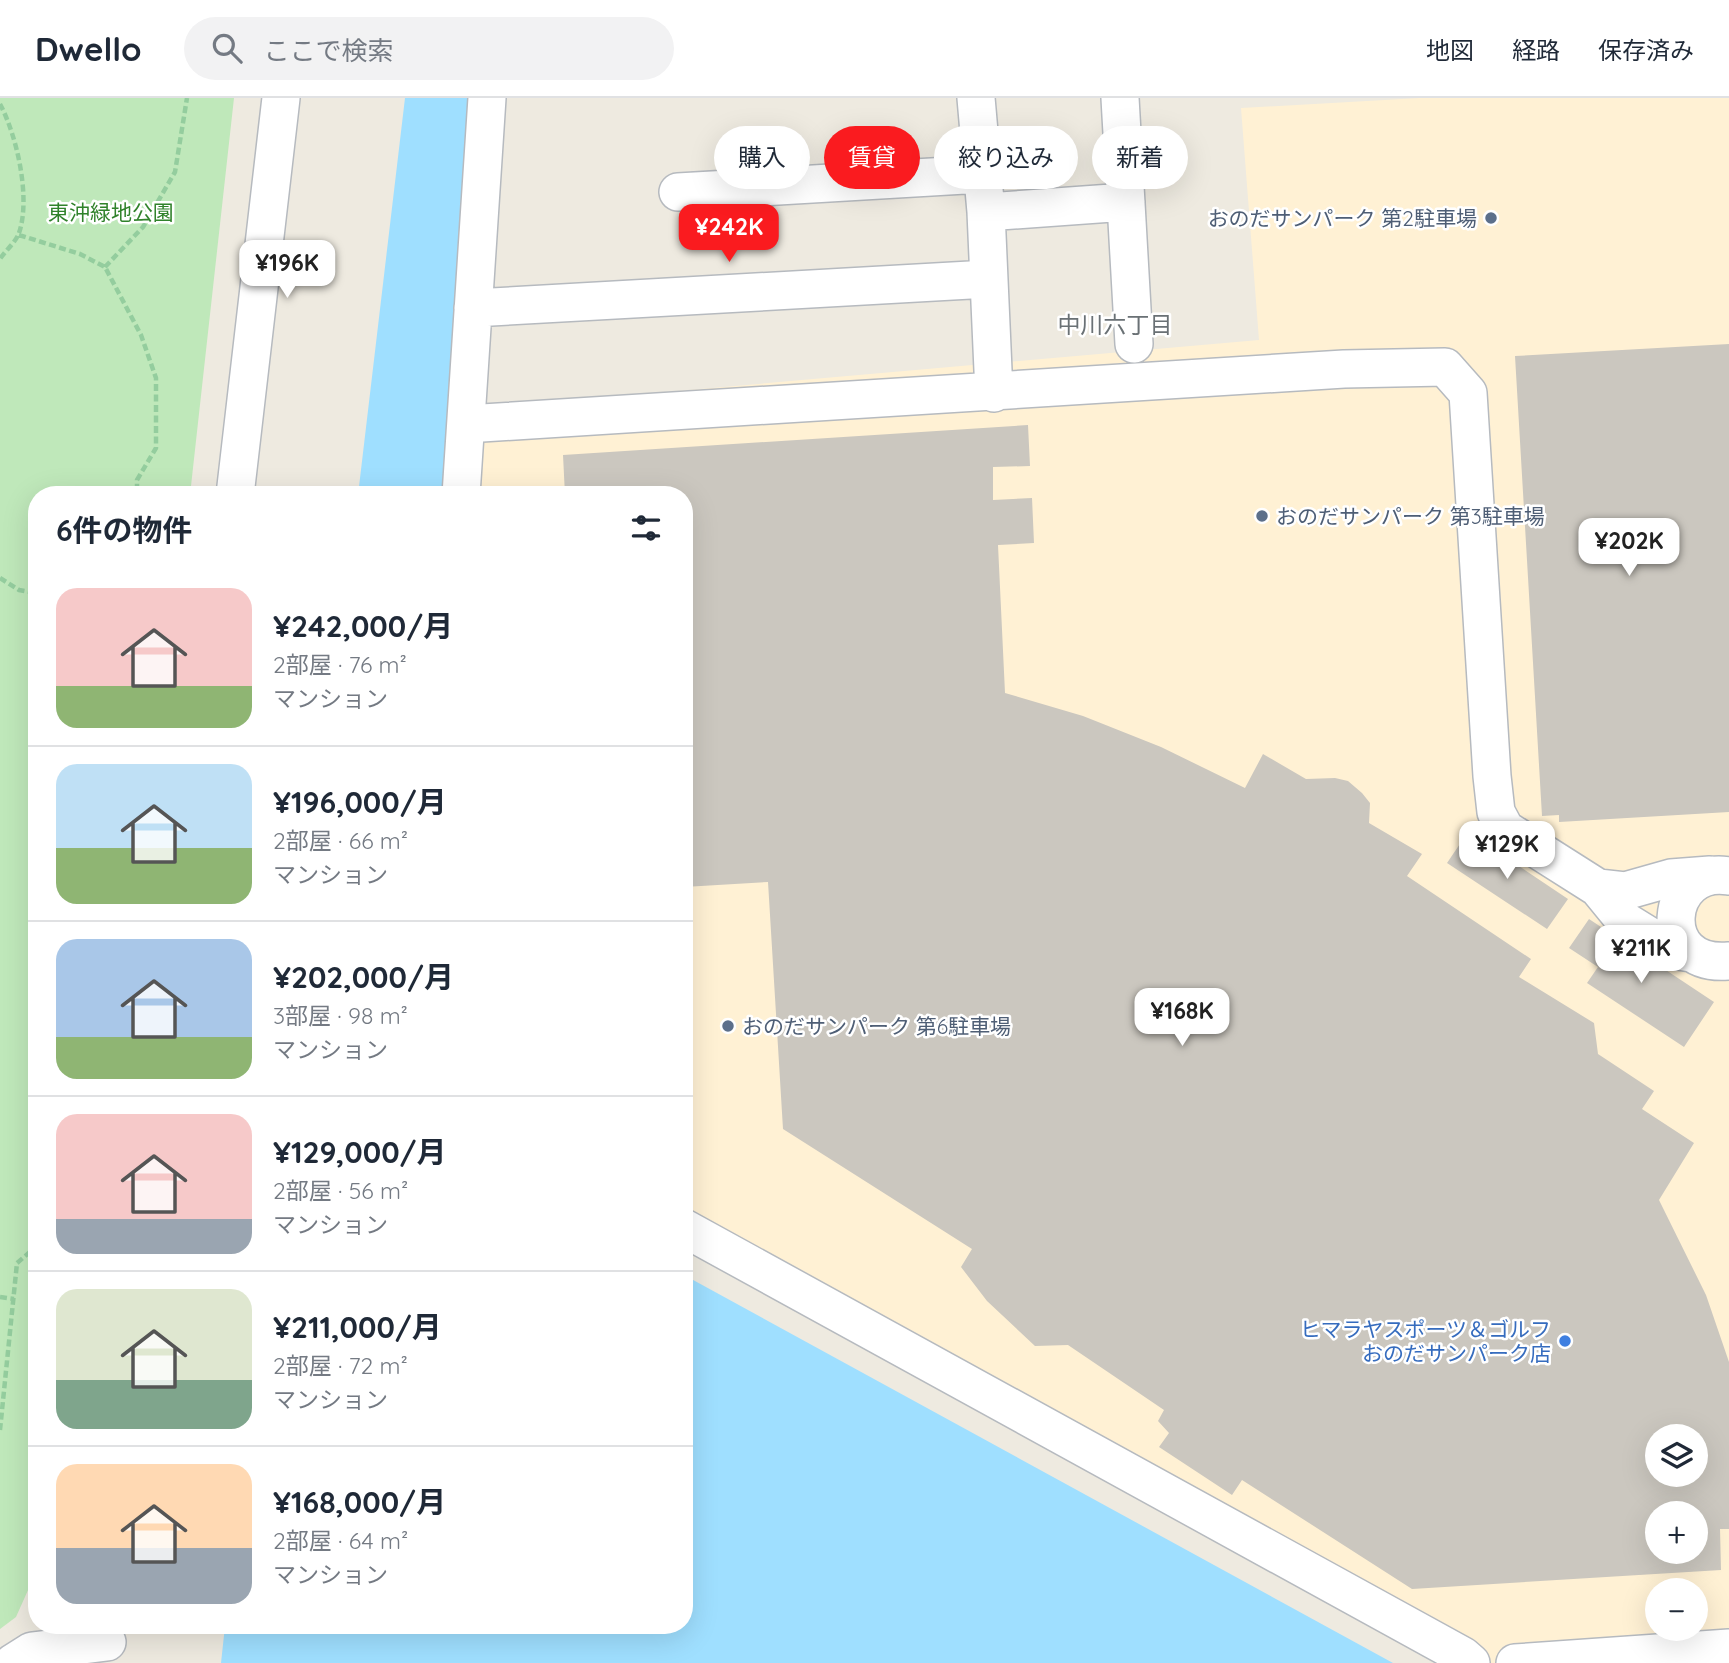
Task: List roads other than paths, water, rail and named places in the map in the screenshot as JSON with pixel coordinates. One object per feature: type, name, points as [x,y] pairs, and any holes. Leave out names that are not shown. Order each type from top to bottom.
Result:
[{"type":"street","points":[[236,486],[281,98]]},
{"type":"street","points":[[462,486],[487,98]]},
{"type":"street","points":[[976,98],[978,126]]},
{"type":"street","points":[[1120,98],[1134,344]]},
{"type":"street","points":[[678,192],[934,177]]},
{"type":"street","points":[[984,189],[994,393]]},
{"type":"street","points":[[986,212],[1126,202]]},
{"type":"street","points":[[473,308],[988,279]]},
{"type":"street","points":[[466,424],[1344,369],[1445,367],[1468,393],[1496,812],[1505,830],[1598,888],[1625,921],[1672,950],[1715,965]]},
{"type":"street","points":[[1598,888],[1625,891],[1671,877],[1725,875]]},
{"type":"street","points":[[1715,965],[1679,936],[1675,915],[1682,895],[1697,880],[1725,875]]},
{"type":"street","points":[[693,1233],[1463,1656],[1471,1663]]},
{"type":"street","points":[[13,1663],[33,1651],[107,1644]]},
{"type":"street","points":[[1515,1663],[1729,1648]]},
{"type":"water","points":[[405,98],[471,98],[448,486],[359,486]]},
{"type":"water","points":[[693,1280],[1393,1663],[221,1663],[224,1634],[693,1634]]},
{"type":"place","name":"おのだサンパーク 第2駐車場","points":[[1491,218]]},
{"type":"place","name":"おのだサンパーク 第3駐車場","points":[[1262,516]]},
{"type":"place","name":"おのだサンパーク 第6駐車場","points":[[728,1026]]},
{"type":"place","name":"ヒマラヤスポーツ＆ゴルフ おのだサンパーク店","points":[[1565,1341]]},
{"type":"district","name":"中川六丁目","points":[[1115,324]]},
{"type":"park label","name":"東沖緑地公園","points":[[111,212]]}]
